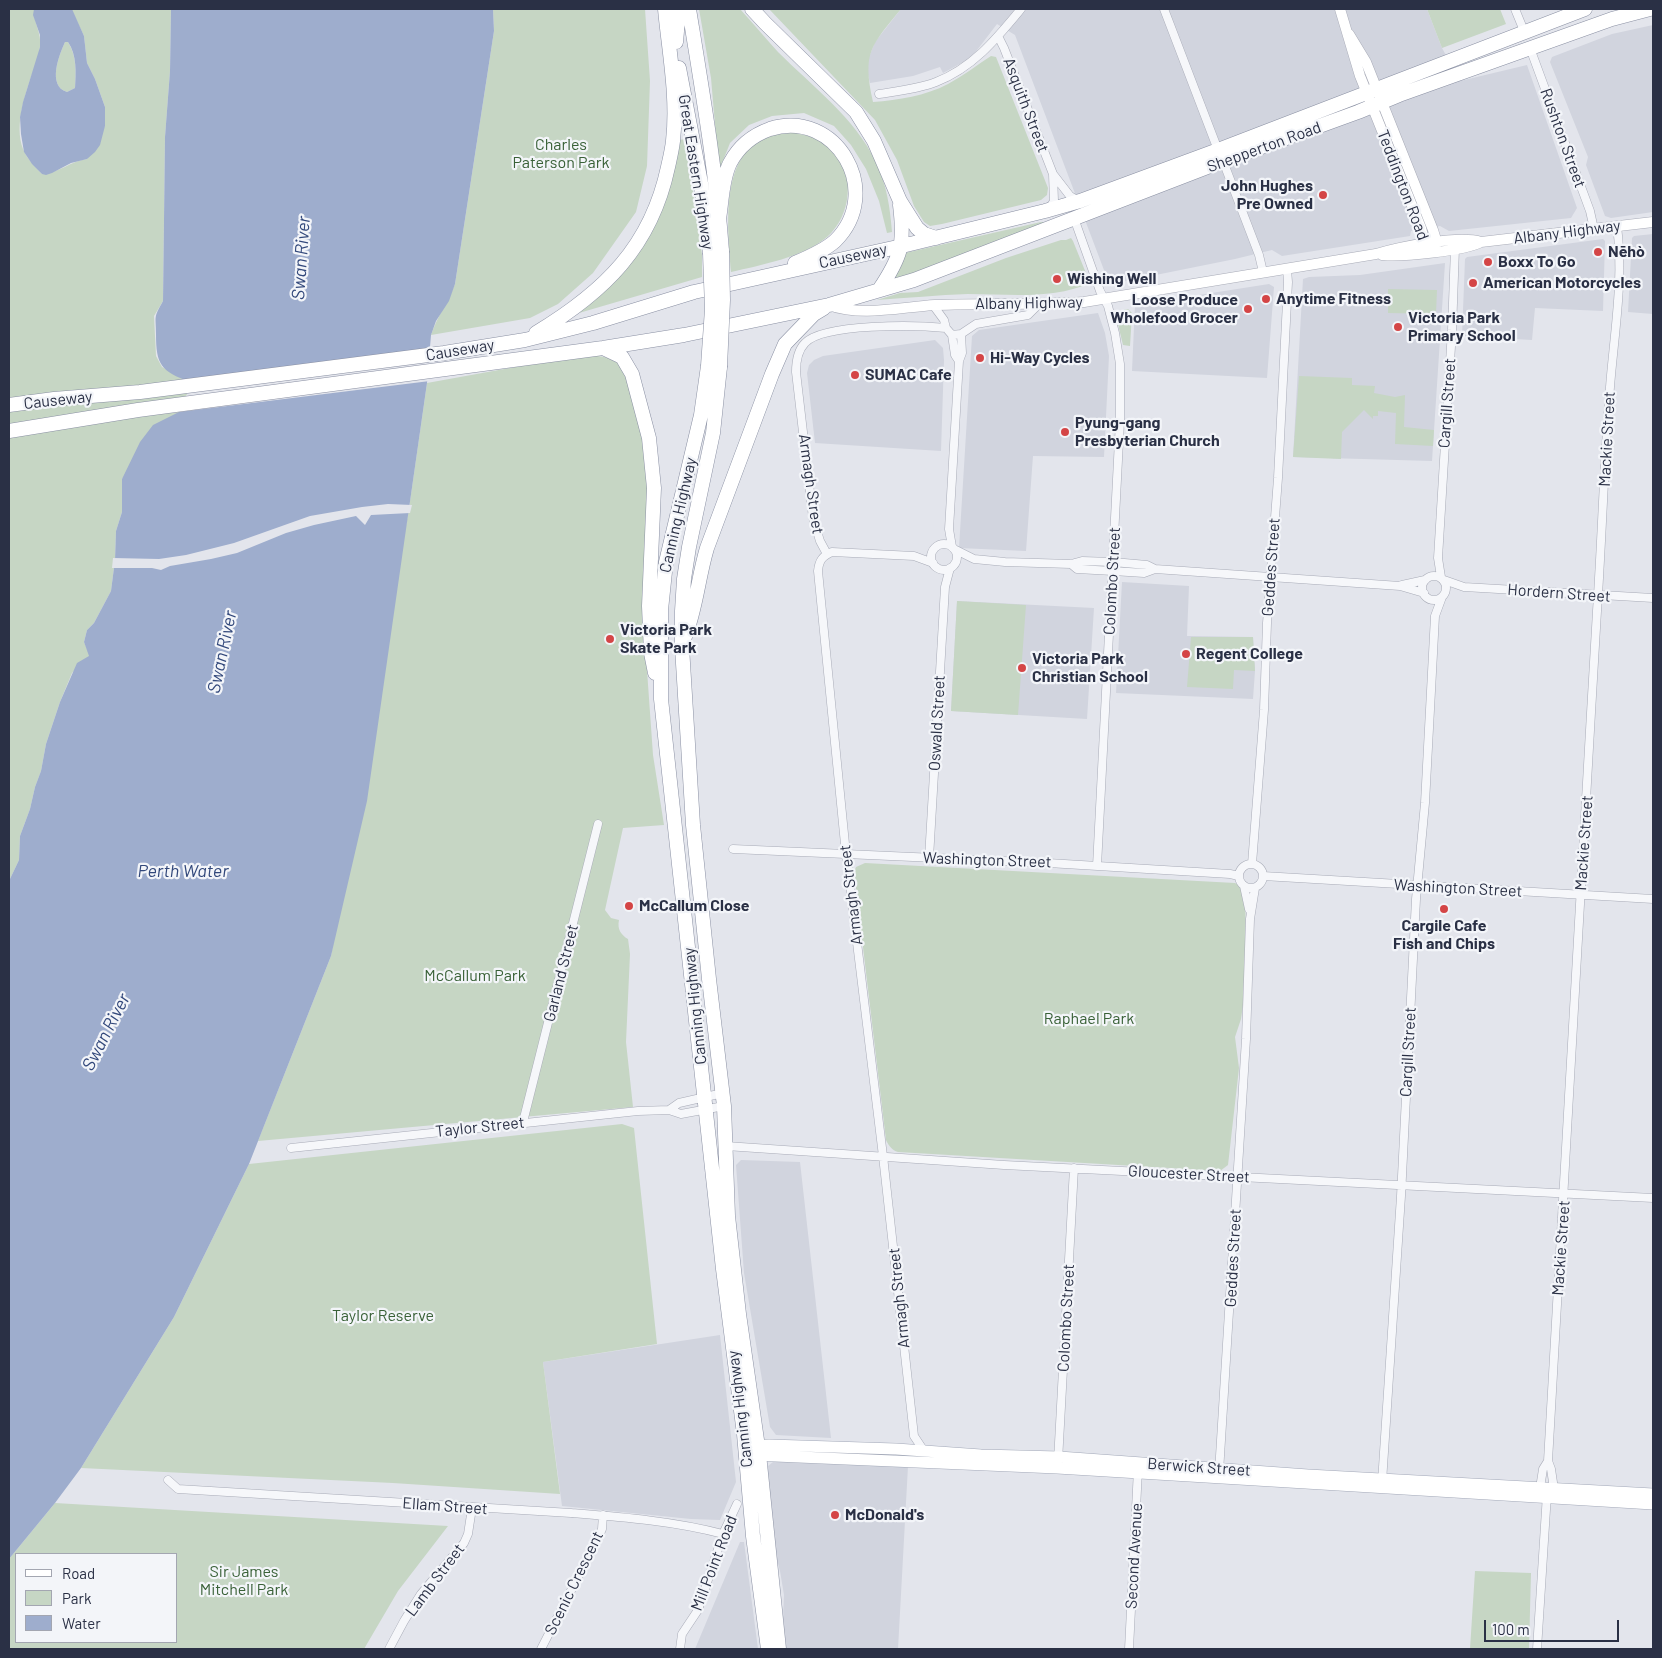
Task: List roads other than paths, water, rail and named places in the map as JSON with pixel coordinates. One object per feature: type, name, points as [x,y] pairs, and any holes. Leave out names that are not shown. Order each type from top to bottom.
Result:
[{"type":"highway","name":"Great Eastern Highway","points":[[666,9],[716,252]]},
{"type":"highway","points":[[524,340],[570,311],[608,280],[628,257],[645,232],[663,189],[673,142],[673,95],[666,9]]},
{"type":"highway","points":[[675,51],[679,9]]},
{"type":"highway","name":"Great Eastern Highway","points":[[689,9],[719,218],[712,309],[714,367]]},
{"type":"highway","points":[[752,9],[856,112],[874,141],[900,201],[917,228],[924,234],[936,238]]},
{"type":"highway","name":"Shepperton Road","points":[[1374,98],[1524,32],[1585,9]]},
{"type":"highway","name":"Shepperton Road","points":[[902,246],[1080,201],[1220,155],[1374,98],[1530,48],[1612,18],[1650,9]]},
{"type":"highway","points":[[719,218],[730,163],[746,142],[760,132],[779,126],[797,125],[820,133],[834,143],[844,155],[852,168],[856,195],[851,219],[844,231],[833,242],[803,260],[764,276]]},
{"type":"highway","name":"Shepperton Road","points":[[879,290],[914,280],[1074,218],[1220,155]]},
{"type":"highway","points":[[879,290],[893,270],[902,246],[903,229],[900,201]]},
{"type":"highway","name":"Causeway","points":[[9,405],[54,398],[140,392],[444,353],[524,340],[593,323],[694,292],[902,246]]},
{"type":"highway","name":"Causeway","points":[[9,431],[138,410],[445,370],[684,335],[829,305],[879,290]]},
{"type":"highway","points":[[682,647],[692,618],[707,548],[772,374],[785,344],[814,314],[829,305]]},
{"type":"highway","points":[[603,348],[622,358],[632,374],[649,438],[654,488],[649,606],[651,653],[661,699]]},
{"type":"highway","name":"Canning Highway","points":[[714,367],[713,433],[686,570],[682,611],[682,647],[694,825],[708,971],[724,1100],[728,1216],[752,1450],[753,1536],[768,1649]]},
{"type":"highway","name":"Canning Highway","points":[[714,367],[666,562],[661,610],[661,699],[723,1269],[752,1450],[779,1649]]},
{"type":"main road","name":"Teddington Road","points":[[1340,9],[1357,66],[1374,98],[1434,247]]},
{"type":"main road","name":"Teddington Road","points":[[1374,98],[1421,228],[1424,244],[1434,247]]},
{"type":"main road","name":"Albany Highway","points":[[1434,247],[1455,248],[1472,246],[1481,242],[1653,222]]},
{"type":"main road","name":"Albany Highway","points":[[1376,254],[1395,256],[1471,239],[1481,242]]},
{"type":"main road","name":"Albany Highway","points":[[829,305],[840,309],[869,310],[933,305],[995,303],[1038,305],[1084,302],[1376,254],[1424,244]]},
{"type":"main road","name":"Berwick Street","points":[[752,1450],[906,1450],[1058,1463]]},
{"type":"main road","name":"Berwick Street","points":[[752,1450],[1058,1463],[1382,1484],[1653,1494]]},
{"type":"main road","name":"Berwick Street","points":[[1547,1490],[1653,1504]]},
{"type":"street","points":[[879,94],[908,90],[936,82],[970,63],[998,36],[1021,9]]},
{"type":"street","points":[[1164,9],[1259,255],[1263,272]]},
{"type":"street","points":[[1516,9],[1524,32]]},
{"type":"street","name":"Asquith Street","points":[[998,36],[1053,174],[1070,196],[1080,201]]},
{"type":"street","name":"Rushton Street","points":[[1530,48],[1587,202],[1594,229]]},
{"type":"street","name":"Asquith Street","points":[[1045,211],[1054,201],[1053,174]]},
{"type":"street","points":[[1074,218],[1104,299]]},
{"type":"street","name":"Mackie Street","points":[[1537,1649],[1547,1490],[1551,1468],[1548,1461],[1565,1193],[1607,431],[1619,262],[1617,226]]},
{"type":"street","name":"Cargill Street","points":[[1442,579],[1438,558],[1455,248]]},
{"type":"street","name":"Geddes Street","points":[[1252,864],[1264,710],[1288,295],[1287,269]]},
{"type":"street","name":"Colombo Street","points":[[1097,866],[1120,421],[1120,364],[1115,333],[1104,299]]},
{"type":"street","points":[[933,305],[952,335],[955,355],[959,361]]},
{"type":"street","points":[[952,335],[961,334],[976,324],[1028,315],[1038,305]]},
{"type":"street","name":"Armagh Street","points":[[924,1451],[914,1436],[883,1156],[846,853],[818,571],[818,564],[827,554],[820,541],[813,518],[796,361],[803,344],[820,334],[884,327],[927,326],[946,328]]},
{"type":"street","points":[[952,566],[957,558],[949,529],[959,361],[962,353],[961,334]]},
{"type":"street","points":[[936,566],[932,561],[935,548],[949,529]]},
{"type":"street","points":[[914,556],[946,544],[974,559],[1005,562],[1071,564],[1082,561],[1113,562],[1146,565],[1155,569],[1400,586],[1436,599],[1444,594],[1446,588],[1442,579],[1432,576],[1400,586]]},
{"type":"street","points":[[827,554],[836,552],[914,556],[945,570],[974,559]]},
{"type":"street","name":"Cargill Street","points":[[1427,579],[1438,558]]},
{"type":"street","points":[[1071,564],[1077,569],[1144,573],[1155,569]]},
{"type":"street","name":"Oswald Street","points":[[936,566],[945,587]]},
{"type":"street","name":"Oswald Street","points":[[929,858],[945,587],[952,566]]},
{"type":"street","points":[[1426,595],[1422,588],[1427,579]]},
{"type":"street","name":"Hordern Street","points":[[1442,579],[1464,587],[1653,598]]},
{"type":"street","name":"Hordern Street","points":[[1444,594],[1464,587]]},
{"type":"street","name":"Cargill Street","points":[[1382,1484],[1402,1185],[1417,886],[1425,803],[1435,616],[1444,594]]},
{"type":"street","name":"Cargill Street","points":[[1426,595],[1435,616]]},
{"type":"street","name":"Garland Street","points":[[523,1122],[598,824]]},
{"type":"street","name":"Washington Street","points":[[734,849],[1097,866],[1239,876]]},
{"type":"street","points":[[1252,864],[1261,870],[1263,876],[1262,882],[1255,888],[1244,886],[1239,876],[1243,868],[1252,864]]},
{"type":"street","name":"Washington Street","points":[[1263,876],[1653,899]]},
{"type":"street","name":"Geddes Street","points":[[1244,886],[1247,894],[1250,919]]},
{"type":"street","name":"Geddes Street","points":[[1219,1473],[1246,1039],[1250,919],[1255,888]]},
{"type":"street","name":"Taylor Street","points":[[291,1148],[638,1111],[669,1110],[681,1114],[706,1104],[724,1100]]},
{"type":"street","name":"Taylor Street","points":[[669,1110],[679,1103],[706,1104],[724,1100]]},
{"type":"street","name":"Gloucester Street","points":[[726,1146],[1074,1168],[1653,1198]]},
{"type":"street","name":"Colombo Street","points":[[1058,1463],[1074,1168]]},
{"type":"street","points":[[906,1450],[914,1436]]},
{"type":"street","name":"Mackie Street","points":[[1547,1490],[1543,1469],[1548,1461]]},
{"type":"street","name":"Second Avenue","points":[[1129,1649],[1138,1468]]},
{"type":"street","name":"Ellam Street","points":[[168,1480],[178,1489],[603,1515],[702,1529],[723,1534]]},
{"type":"street","name":"Mill Point Road","points":[[680,1649],[682,1634],[698,1610],[723,1534],[736,1504]]},
{"type":"street","name":"Lamb Street","points":[[389,1649],[421,1594],[464,1543],[468,1534],[472,1508]]},
{"type":"street","name":"Scenic Crescent","points":[[541,1649],[599,1536],[602,1529],[603,1515]]},
{"type":"water","points":[[34,9],[72,9],[84,36],[87,63],[105,107],[105,126],[100,145],[95,152],[87,159],[71,163],[46,175],[42,174],[32,164],[24,152],[21,134],[20,117],[23,102],[40,47],[40,35],[33,15]],"holes":[[[65,42],[68,42],[73,53],[76,76],[75,88],[67,92],[61,89],[57,83],[56,70]]]},
{"type":"water","name":"Perth Water","points":[[171,9],[493,9],[494,31],[455,284],[449,301],[436,321],[431,335],[427,383],[367,801],[331,956],[249,1164],[174,1317],[81,1468],[9,1559],[9,881],[19,860],[20,836],[30,809],[41,771],[46,744],[60,702],[77,663],[89,656],[84,642],[87,630],[94,623],[111,591],[116,531],[122,512],[122,479],[140,442],[153,425],[181,411],[189,395],[190,382],[172,374],[162,366],[156,345],[156,317],[163,301],[165,137],[170,71]]},
{"type":"place","name":"John Hughes Pre Owned","points":[[1323,195]]},
{"type":"place","name":"Nēhò","points":[[1598,252]]},
{"type":"place","name":"Boxx To Go","points":[[1488,262]]},
{"type":"place","name":"Wishing Well","points":[[1057,279]]},
{"type":"place","name":"American Motorcycles","points":[[1473,283]]},
{"type":"place","name":"Anytime Fitness","points":[[1266,299]]},
{"type":"place","name":"Loose Produce Wholefood Grocer","points":[[1248,309]]},
{"type":"place","name":"Victoria Park Primary School","points":[[1398,327]]},
{"type":"place","name":"Hi-Way Cycles","points":[[980,358]]},
{"type":"place","name":"SUMAC Cafe","points":[[855,375]]},
{"type":"place","name":"Pyung-gang Presbyterian Church","points":[[1065,432]]},
{"type":"place","name":"Victoria Park Skate Park","points":[[610,639]]},
{"type":"place","name":"Regent College","points":[[1186,654]]},
{"type":"place","name":"Victoria Park Christian School","points":[[1022,668]]},
{"type":"place","name":"McCallum Close","points":[[629,906]]},
{"type":"place","name":"Cargile Cafe Fish and Chips","points":[[1444,909]]},
{"type":"place","name":"McDonald's","points":[[835,1515]]},
{"type":"park label","name":"Charles Paterson Park","points":[[561,154]]},
{"type":"park label","name":"McCallum Park","points":[[475,976]]},
{"type":"park label","name":"Raphael Park","points":[[1089,1019]]},
{"type":"park label","name":"Taylor Reserve","points":[[383,1316]]},
{"type":"park label","name":"Sir James Mitchell Park","points":[[244,1581]]},
{"type":"water label","name":"Swan River","points":[[301,258]]},
{"type":"water label","name":"Swan River","points":[[222,652]]},
{"type":"water label","name":"Swan River","points":[[106,1032]]}]
